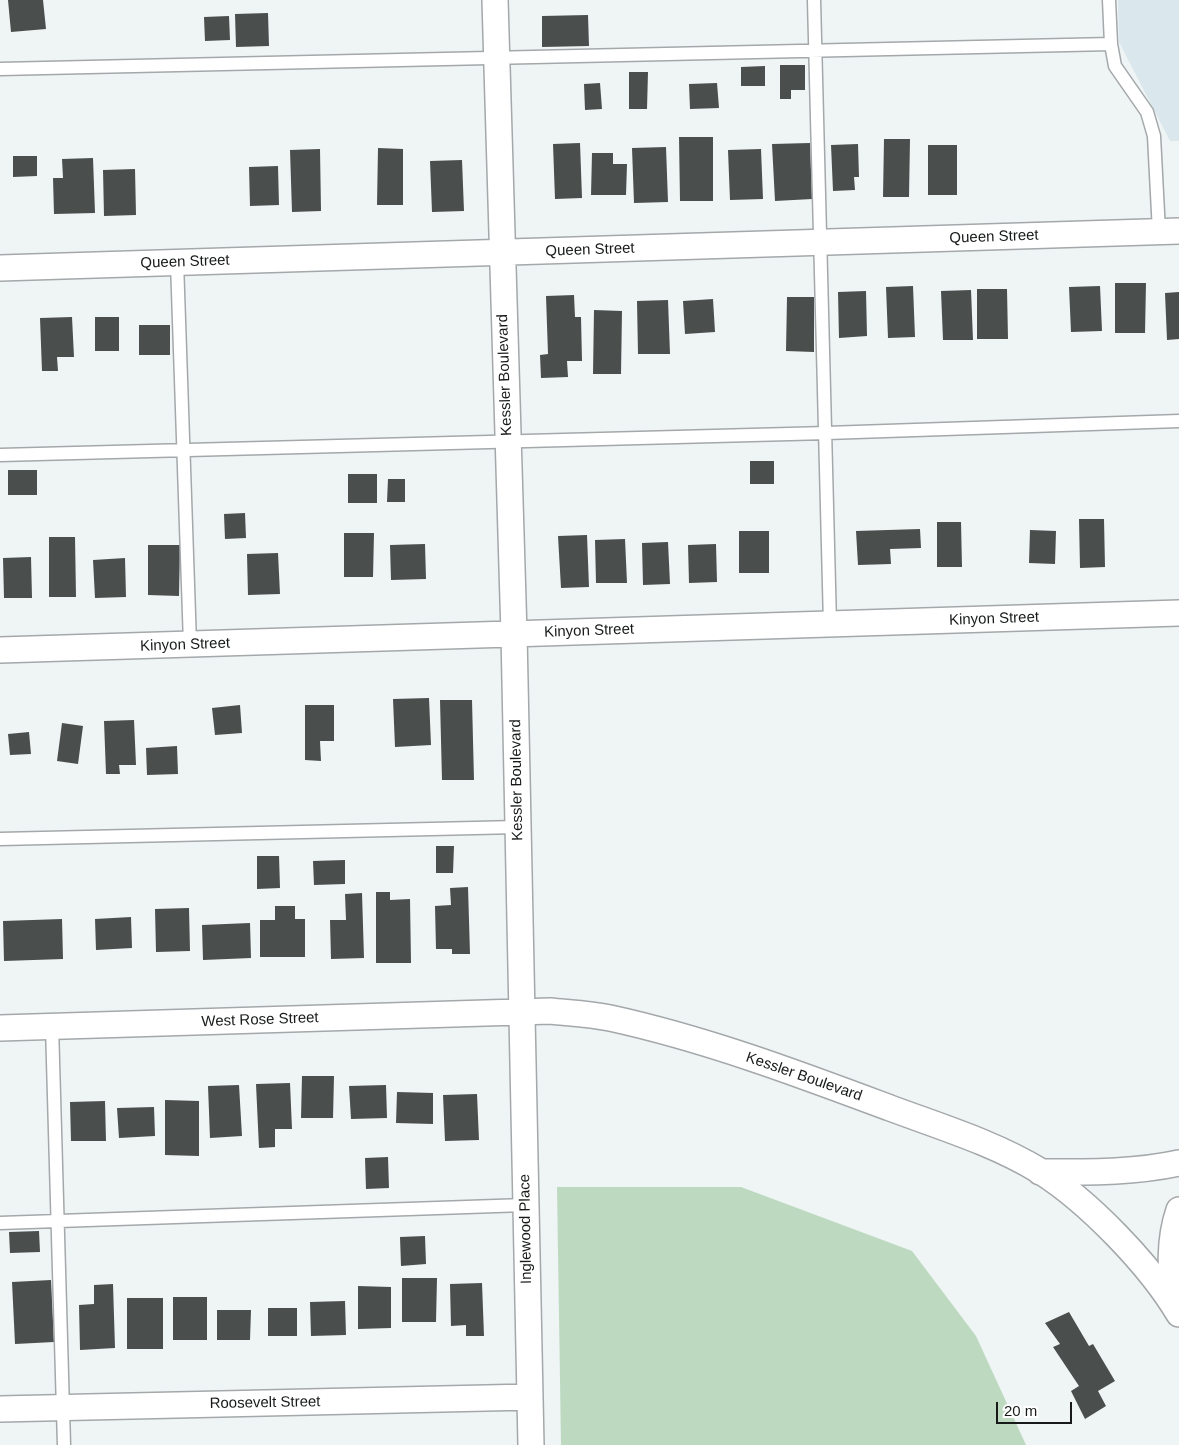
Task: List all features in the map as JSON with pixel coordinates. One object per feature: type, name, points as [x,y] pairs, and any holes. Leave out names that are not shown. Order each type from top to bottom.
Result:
[{"type":"street","name":"Kessler Boulevard","points":[[495,0],[514,634],[521,1012],[550,1011],[609,1018],[697,1042],[793,1072],[994,1147],[1040,1172],[1090,1209],[1129,1249],[1176,1309]]},
{"type":"street","name":"Queen Street","points":[[0,268],[1169,232]]},
{"type":"street","name":"Kinyon Street","points":[[0,650],[1179,613]]},
{"type":"street","name":"West Rose Street","points":[[0,1028],[521,1012]]},
{"type":"street","name":"Inglewood Place","points":[[521,1012],[531,1445]]},
{"type":"street","name":"Kessler Boulevard","points":[[1040,1172],[1108,1172],[1151,1169],[1179,1163]]},
{"type":"street","points":[[1176,1309],[1170,1259],[1173,1228],[1179,1210]]},
{"type":"street","name":"Roosevelt Street","points":[[0,1409],[530,1397]]},
{"type":"lane","points":[[814,0],[826,433],[826,532],[830,624]]},
{"type":"lane","points":[[1109,0],[1111,44],[1116,66],[1147,112],[1154,136],[1169,232]]},
{"type":"lane","points":[[0,69],[1111,44]]},
{"type":"lane","points":[[178,262],[190,644]]},
{"type":"lane","points":[[0,455],[826,433],[1179,421]]},
{"type":"lane","points":[[0,839],[518,826]]},
{"type":"lane","points":[[52,1026],[64,1445]]},
{"type":"lane","points":[[0,1223],[525,1205]]},
{"type":"shaded area","points":[[1118,0],[1179,0],[1179,141],[1170,141],[1119,42]]},
{"type":"green space","points":[[557,1187],[741,1187],[912,1251],[976,1336],[1026,1445],[561,1445]]},
{"type":"building","points":[[8,0],[43,0],[46,29],[11,32]]},
{"type":"building","points":[[268,13],[269,46],[236,47],[235,14]]},
{"type":"building","points":[[588,15],[589,46],[542,47],[542,16]]},
{"type":"building","points":[[229,16],[230,40],[205,41],[204,17]]},
{"type":"building","points":[[780,65],[805,65],[805,90],[791,90],[791,99],[780,99]]},
{"type":"building","points":[[765,66],[765,86],[741,86],[741,67]]},
{"type":"building","points":[[629,72],[648,72],[647,109],[629,109]]},
{"type":"building","points":[[600,83],[602,109],[585,110],[584,84]]},
{"type":"building","points":[[717,83],[719,108],[690,109],[689,84]]},
{"type":"building","points":[[679,137],[713,137],[713,201],[680,201]]},
{"type":"building","points":[[884,139],[910,139],[909,197],[883,197]]},
{"type":"building","points":[[580,143],[582,198],[555,199],[553,144]]},
{"type":"building","points":[[810,143],[812,199],[775,201],[772,144]]},
{"type":"building","points":[[858,144],[859,177],[854,177],[855,190],[833,191],[831,145]]},
{"type":"building","points":[[928,145],[957,145],[957,195],[928,195]]},
{"type":"building","points":[[666,147],[668,202],[634,203],[632,148]]},
{"type":"building","points":[[378,148],[403,149],[403,205],[377,205]]},
{"type":"building","points":[[320,149],[321,211],[292,212],[290,150]]},
{"type":"building","points":[[761,149],[763,199],[730,200],[728,150]]},
{"type":"building","points":[[592,153],[613,153],[613,164],[627,164],[626,195],[591,195]]},
{"type":"building","points":[[13,156],[37,156],[37,176],[13,177]]},
{"type":"building","points":[[93,158],[95,213],[54,214],[53,178],[63,178],[62,159]]},
{"type":"building","points":[[462,160],[464,211],[432,212],[430,161]]},
{"type":"building","points":[[278,166],[279,205],[250,206],[249,167]]},
{"type":"building","points":[[135,169],[136,215],[104,216],[103,170]]},
{"type":"building","points":[[1115,283],[1146,283],[1145,333],[1115,333]]},
{"type":"building","points":[[913,286],[915,337],[888,338],[886,287]]},
{"type":"building","points":[[1100,286],[1102,331],[1071,332],[1069,287]]},
{"type":"building","points":[[977,289],[1007,289],[1008,339],[977,339]]},
{"type":"building","points":[[971,290],[973,340],[943,340],[941,291]]},
{"type":"building","points":[[866,291],[867,336],[839,338],[838,292]]},
{"type":"building","points":[[1179,292],[1179,339],[1167,340],[1165,293]]},
{"type":"building","points":[[574,295],[575,317],[581,317],[582,361],[567,361],[568,377],[541,378],[540,355],[548,354],[546,296]]},
{"type":"building","points":[[787,297],[814,297],[814,352],[786,351]]},
{"type":"building","points":[[713,299],[715,332],[685,334],[683,301]]},
{"type":"building","points":[[668,300],[670,354],[638,354],[637,301]]},
{"type":"building","points":[[594,310],[622,311],[621,374],[593,374]]},
{"type":"building","points":[[72,317],[74,357],[57,357],[58,371],[42,371],[40,318]]},
{"type":"building","points":[[95,317],[119,317],[119,351],[95,351]]},
{"type":"building","points":[[139,325],[170,325],[170,355],[139,355]]},
{"type":"building","points":[[750,461],[774,461],[774,484],[750,484]]},
{"type":"building","points":[[8,470],[37,470],[37,495],[8,495]]},
{"type":"building","points":[[348,474],[377,474],[377,503],[348,503]]},
{"type":"building","points":[[388,479],[405,479],[405,502],[387,502]]},
{"type":"building","points":[[245,513],[246,538],[225,539],[224,514]]},
{"type":"building","points":[[1079,519],[1104,519],[1105,567],[1080,568]]},
{"type":"building","points":[[937,522],[961,522],[962,567],[937,567]]},
{"type":"building","points":[[920,529],[921,548],[890,549],[891,564],[858,565],[856,531]]},
{"type":"building","points":[[1030,530],[1056,531],[1055,564],[1029,563]]},
{"type":"building","points":[[739,531],[769,531],[769,573],[739,573]]},
{"type":"building","points":[[344,533],[374,533],[373,577],[344,577]]},
{"type":"building","points":[[587,535],[589,587],[561,588],[558,536]]},
{"type":"building","points":[[49,537],[75,537],[76,597],[49,597]]},
{"type":"building","points":[[625,539],[627,583],[596,583],[595,540]]},
{"type":"building","points":[[668,542],[670,584],[643,585],[642,543]]},
{"type":"building","points":[[425,544],[426,579],[391,580],[390,545]]},
{"type":"building","points":[[716,544],[717,582],[689,583],[688,545]]},
{"type":"building","points":[[148,545],[180,545],[179,596],[148,595]]},
{"type":"building","points":[[278,553],[280,594],[248,595],[247,554]]},
{"type":"building","points":[[31,557],[32,598],[4,598],[3,558]]},
{"type":"building","points":[[125,558],[126,597],[95,598],[93,560]]},
{"type":"building","points":[[429,698],[431,745],[395,747],[393,699]]},
{"type":"building","points":[[440,700],[472,700],[474,780],[442,780]]},
{"type":"building","points":[[240,705],[242,733],[215,735],[212,708]]},
{"type":"building","points":[[305,705],[334,705],[334,741],[320,741],[321,761],[305,760]]},
{"type":"building","points":[[134,720],[136,765],[119,765],[120,774],[106,774],[104,721]]},
{"type":"building","points":[[62,723],[83,726],[78,764],[57,761]]},
{"type":"building","points":[[29,732],[31,754],[10,755],[8,734]]},
{"type":"building","points":[[177,746],[178,774],[147,775],[146,748]]},
{"type":"building","points":[[436,846],[454,846],[453,873],[436,873]]},
{"type":"building","points":[[257,856],[279,856],[280,888],[257,889]]},
{"type":"building","points":[[345,860],[345,884],[314,885],[313,861]]},
{"type":"building","points":[[468,887],[470,954],[452,954],[452,949],[436,949],[435,906],[451,905],[450,888]]},
{"type":"building","points":[[376,892],[390,892],[390,900],[410,899],[411,963],[376,963]]},
{"type":"building","points":[[362,893],[364,958],[331,959],[330,920],[346,920],[345,894]]},
{"type":"building","points":[[275,906],[295,906],[295,919],[305,919],[305,957],[260,957],[260,920],[275,920]]},
{"type":"building","points":[[189,908],[190,951],[156,952],[155,909]]},
{"type":"building","points":[[131,917],[132,948],[96,950],[95,919]]},
{"type":"building","points":[[62,919],[63,959],[4,961],[3,921]]},
{"type":"building","points":[[250,923],[251,958],[203,960],[202,925]]},
{"type":"building","points":[[302,1076],[334,1076],[333,1118],[301,1118]]},
{"type":"building","points":[[290,1083],[292,1129],[275,1129],[275,1147],[259,1148],[256,1084]]},
{"type":"building","points":[[239,1085],[242,1136],[210,1138],[208,1086]]},
{"type":"building","points":[[386,1085],[387,1118],[351,1119],[349,1086]]},
{"type":"building","points":[[397,1092],[433,1093],[433,1124],[396,1123]]},
{"type":"building","points":[[477,1094],[479,1140],[445,1141],[443,1095]]},
{"type":"building","points":[[165,1100],[199,1101],[199,1156],[165,1155]]},
{"type":"building","points":[[105,1101],[106,1141],[71,1141],[70,1102]]},
{"type":"building","points":[[154,1107],[155,1136],[119,1138],[117,1108]]},
{"type":"building","points":[[388,1157],[389,1188],[366,1189],[365,1158]]},
{"type":"building","points":[[39,1231],[40,1252],[10,1253],[9,1232]]},
{"type":"building","points":[[425,1236],[426,1264],[401,1266],[400,1237]]},
{"type":"building","points":[[402,1278],[437,1278],[436,1322],[402,1322]]},
{"type":"building","points":[[51,1280],[54,1342],[15,1344],[12,1282]]},
{"type":"building","points":[[482,1283],[484,1336],[466,1336],[466,1325],[451,1326],[450,1284]]},
{"type":"building","points":[[113,1284],[115,1348],[80,1350],[79,1305],[94,1304],[94,1285]]},
{"type":"building","points":[[358,1286],[391,1287],[391,1328],[358,1329]]},
{"type":"building","points":[[173,1297],[207,1297],[207,1340],[173,1340]]},
{"type":"building","points":[[127,1298],[163,1298],[163,1349],[127,1349]]},
{"type":"building","points":[[345,1301],[346,1335],[311,1336],[310,1302]]},
{"type":"building","points":[[268,1308],[297,1308],[297,1336],[268,1336]]},
{"type":"building","points":[[217,1310],[251,1310],[250,1340],[217,1340]]},
{"type":"building","points":[[1069,1312],[1089,1346],[1093,1344],[1115,1381],[1098,1391],[1106,1406],[1085,1419],[1071,1391],[1079,1386],[1053,1347],[1060,1344],[1045,1323]]}]
